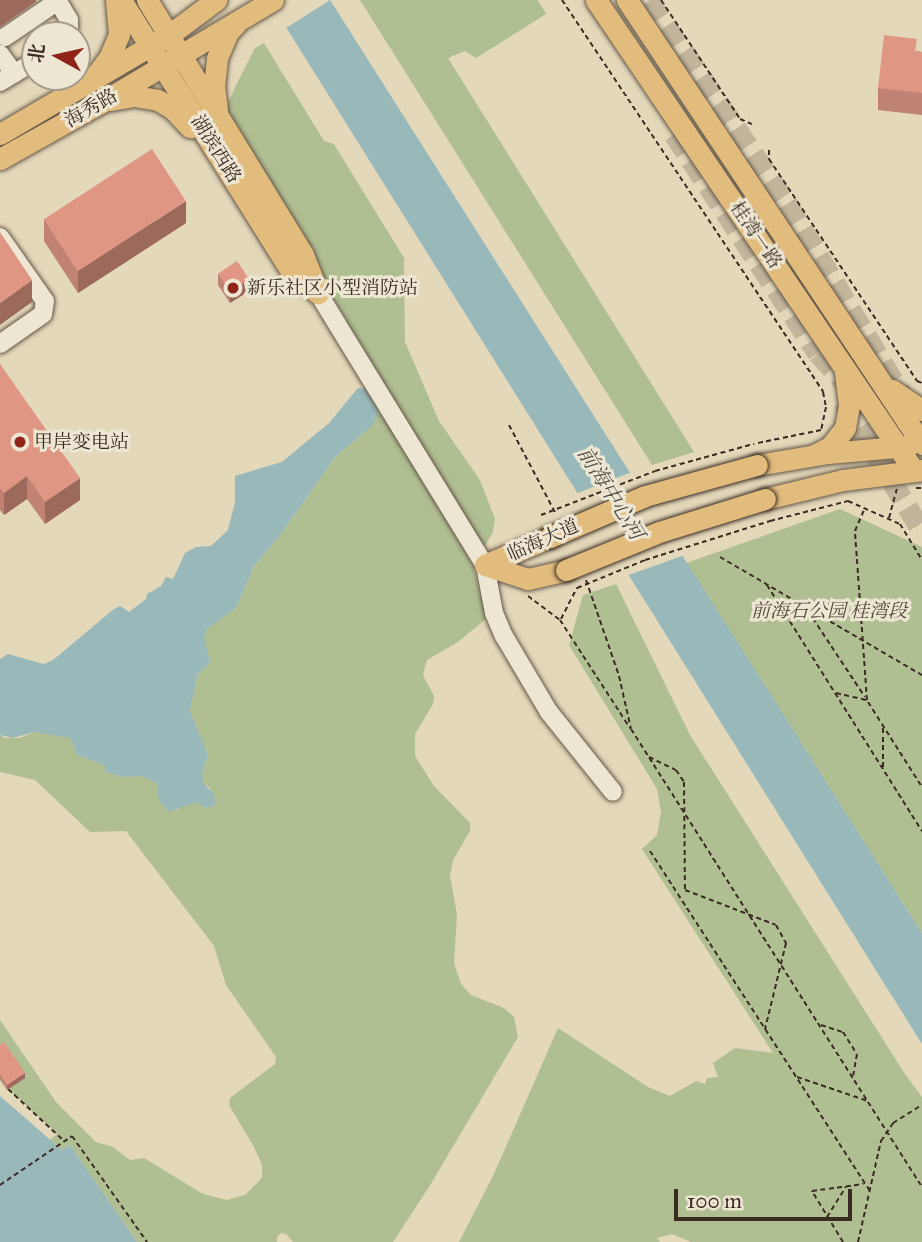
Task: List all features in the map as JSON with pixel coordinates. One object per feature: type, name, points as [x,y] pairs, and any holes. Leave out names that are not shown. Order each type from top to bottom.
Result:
[{"type":"main road","name":"湖滨西路","points":[[118,0],[166,50],[218,115],[303,255],[317,293]]},
{"type":"main road","points":[[91,77],[116,45],[118,0]]},
{"type":"main road","name":"湖滨西路","points":[[147,0],[166,50],[239,186],[290,269],[317,293]]},
{"type":"main road","points":[[166,50],[216,0]]},
{"type":"main road","points":[[166,50],[242,19],[273,0]]},
{"type":"main road","name":"桂湾一路","points":[[596,0],[899,446],[918,470]]},
{"type":"main road","name":"桂湾一路","points":[[627,0],[922,445]]},
{"type":"main road","points":[[218,115],[214,87],[217,58],[228,33],[242,19]]},
{"type":"main road","name":"海秀路","points":[[91,84],[166,50]]},
{"type":"main road","name":"海秀路","points":[[0,159],[103,102],[166,50]]},
{"type":"main road","name":"海秀路","points":[[0,134],[77,91]]},
{"type":"main road","points":[[81,114],[86,108],[82,91]]},
{"type":"main road","points":[[103,102],[147,97],[173,108],[239,186]]},
{"type":"main road","points":[[812,456],[830,447],[845,428],[849,405],[845,366]]},
{"type":"main road","points":[[882,383],[922,410]]},
{"type":"main road","name":"临海大道","points":[[485,565],[554,527],[645,496],[757,466],[812,456],[922,445]]},
{"type":"main road","name":"临海大道","points":[[485,565],[528,579],[575,573],[659,532],[765,499],[843,480],[918,470]]},
{"type":"street","points":[[7,78],[3,45],[58,0],[69,21]]},
{"type":"street","points":[[0,237],[45,301],[43,314],[0,344]]},
{"type":"street","name":"湖滨西路","points":[[317,293],[485,565]]},
{"type":"street","points":[[485,565],[494,613],[503,636],[550,712],[612,792]]},
{"type":"path","points":[[541,515],[655,471],[753,444],[821,430],[826,407],[823,392],[562,0]]},
{"type":"path","points":[[661,0],[740,119],[752,124]]},
{"type":"path","points":[[769,150],[769,159],[917,381],[922,383]]},
{"type":"path","points":[[509,425],[554,527]]},
{"type":"path","points":[[889,519],[898,488]]},
{"type":"path","points":[[922,560],[900,524],[848,500],[645,560],[578,589],[560,620],[922,1187]]},
{"type":"path","points":[[864,508],[855,531],[867,700]]},
{"type":"path","points":[[720,557],[922,675]]},
{"type":"path","points":[[575,573],[620,676],[631,729]]},
{"type":"path","points":[[767,585],[922,831]]},
{"type":"path","points":[[807,610],[922,787]]},
{"type":"path","points":[[834,692],[867,700]]},
{"type":"path","points":[[883,769],[884,726]]},
{"type":"path","points":[[648,756],[676,770],[684,782],[685,890]]},
{"type":"path","points":[[650,851],[869,1190]]},
{"type":"path","points":[[678,894],[685,890]]},
{"type":"path","points":[[685,890],[776,925],[786,943],[765,1030]]},
{"type":"path","points":[[820,1025],[843,1032],[857,1054],[853,1077]]},
{"type":"path","points":[[795,1076],[869,1102]]},
{"type":"path","points":[[0,1081],[64,1141]]},
{"type":"path","points":[[858,1242],[877,1155],[887,1130],[893,1123],[922,1105]]},
{"type":"path","points":[[0,1185],[72,1136],[147,1242]]},
{"type":"path","points":[[843,1242],[812,1191],[864,1184]]},
{"type":"path","points":[[826,1218],[846,1185]]},
{"type":"green space","points":[[360,0],[538,0],[546,14],[476,58],[465,51],[448,58],[694,452],[652,465]]},
{"type":"green space","points":[[264,43],[324,141],[334,144],[404,258],[405,342],[439,421],[480,480],[495,519],[493,532],[473,566],[487,618],[458,642],[427,660],[423,675],[434,696],[433,704],[415,734],[415,756],[434,786],[470,823],[470,831],[453,860],[450,876],[457,914],[454,963],[461,984],[471,995],[504,1008],[514,1017],[518,1037],[429,1187],[393,1242],[293,1242],[286,1234],[281,1233],[277,1242],[137,1242],[70,1145],[62,1150],[50,1140],[57,1134],[0,1081],[0,1020],[56,1102],[96,1142],[113,1147],[130,1160],[144,1158],[203,1194],[227,1200],[245,1195],[262,1178],[262,1165],[254,1147],[229,1105],[230,1098],[275,1064],[276,1057],[226,985],[214,946],[126,831],[90,832],[35,780],[0,772],[0,735],[5,738],[20,738],[34,732],[60,734],[70,738],[77,755],[104,765],[107,772],[122,777],[144,776],[157,784],[159,794],[176,811],[181,806],[197,802],[211,789],[204,784],[202,773],[208,755],[190,711],[197,676],[210,662],[203,638],[207,629],[236,608],[254,566],[278,538],[336,456],[371,427],[380,400],[366,389],[345,355],[346,319],[226,122],[227,106],[236,85],[255,48]]},
{"type":"green space","name":"前海石公园 桂湾段","points":[[840,509],[922,547],[922,933],[686,563]]},
{"type":"green space","points":[[616,584],[690,735],[922,1097],[922,1242],[691,1242],[672,1234],[657,1238],[660,1242],[459,1242],[493,1176],[558,1028],[648,1087],[670,1096],[696,1081],[705,1084],[707,1078],[718,1077],[713,1063],[735,1048],[773,1053],[642,849],[657,835],[661,812],[657,789],[569,645],[583,595]]},
{"type":"water","name":"前海中心河","points":[[269,0],[330,0],[922,933],[922,1044]]},
{"type":"water","points":[[358,388],[366,389],[380,400],[377,416],[371,427],[336,456],[278,538],[254,566],[236,608],[207,629],[204,638],[210,662],[197,676],[190,711],[208,755],[202,773],[204,784],[214,794],[215,805],[206,808],[196,802],[169,812],[159,801],[157,784],[143,776],[122,777],[106,772],[104,765],[77,755],[70,738],[34,732],[13,738],[0,735],[0,659],[8,654],[44,664],[53,660],[114,609],[120,606],[129,612],[146,599],[147,594],[161,586],[166,577],[173,579],[185,553],[196,547],[211,546],[228,530],[235,502],[235,476],[282,462],[329,423]]},
{"type":"water","points":[[0,1096],[62,1150],[70,1145],[137,1242],[0,1242]]},
{"type":"pier","points":[[265,0],[330,0],[283,30]]},
{"type":"pier","points":[[632,472],[685,555],[626,576],[575,494]]},
{"type":"building","points":[[884,35],[917,39],[915,51],[922,52],[922,93],[878,88]]},
{"type":"building","points":[[152,149],[186,201],[78,271],[44,219]]},
{"type":"building","points":[[0,232],[32,280],[0,303]]},
{"type":"building","points":[[237,261],[249,279],[230,292],[218,274]]},
{"type":"building","name":"甲岸变电站","points":[[0,364],[80,478],[45,502],[27,476],[4,493],[0,488]]},
{"type":"building","points":[[4,1042],[25,1073],[7,1085],[0,1074],[0,1045]]},
{"type":"tunnel","points":[[649,0],[787,203],[906,402]]},
{"type":"tunnel","points":[[674,134],[818,353],[856,395],[876,410],[918,432]]},
{"type":"tunnel","points":[[843,401],[922,531]]},
{"type":"place","name":"新乐社区小型消防站","points":[[233,288]]},
{"type":"place","name":"甲岸变电站","points":[[20,442]]}]
